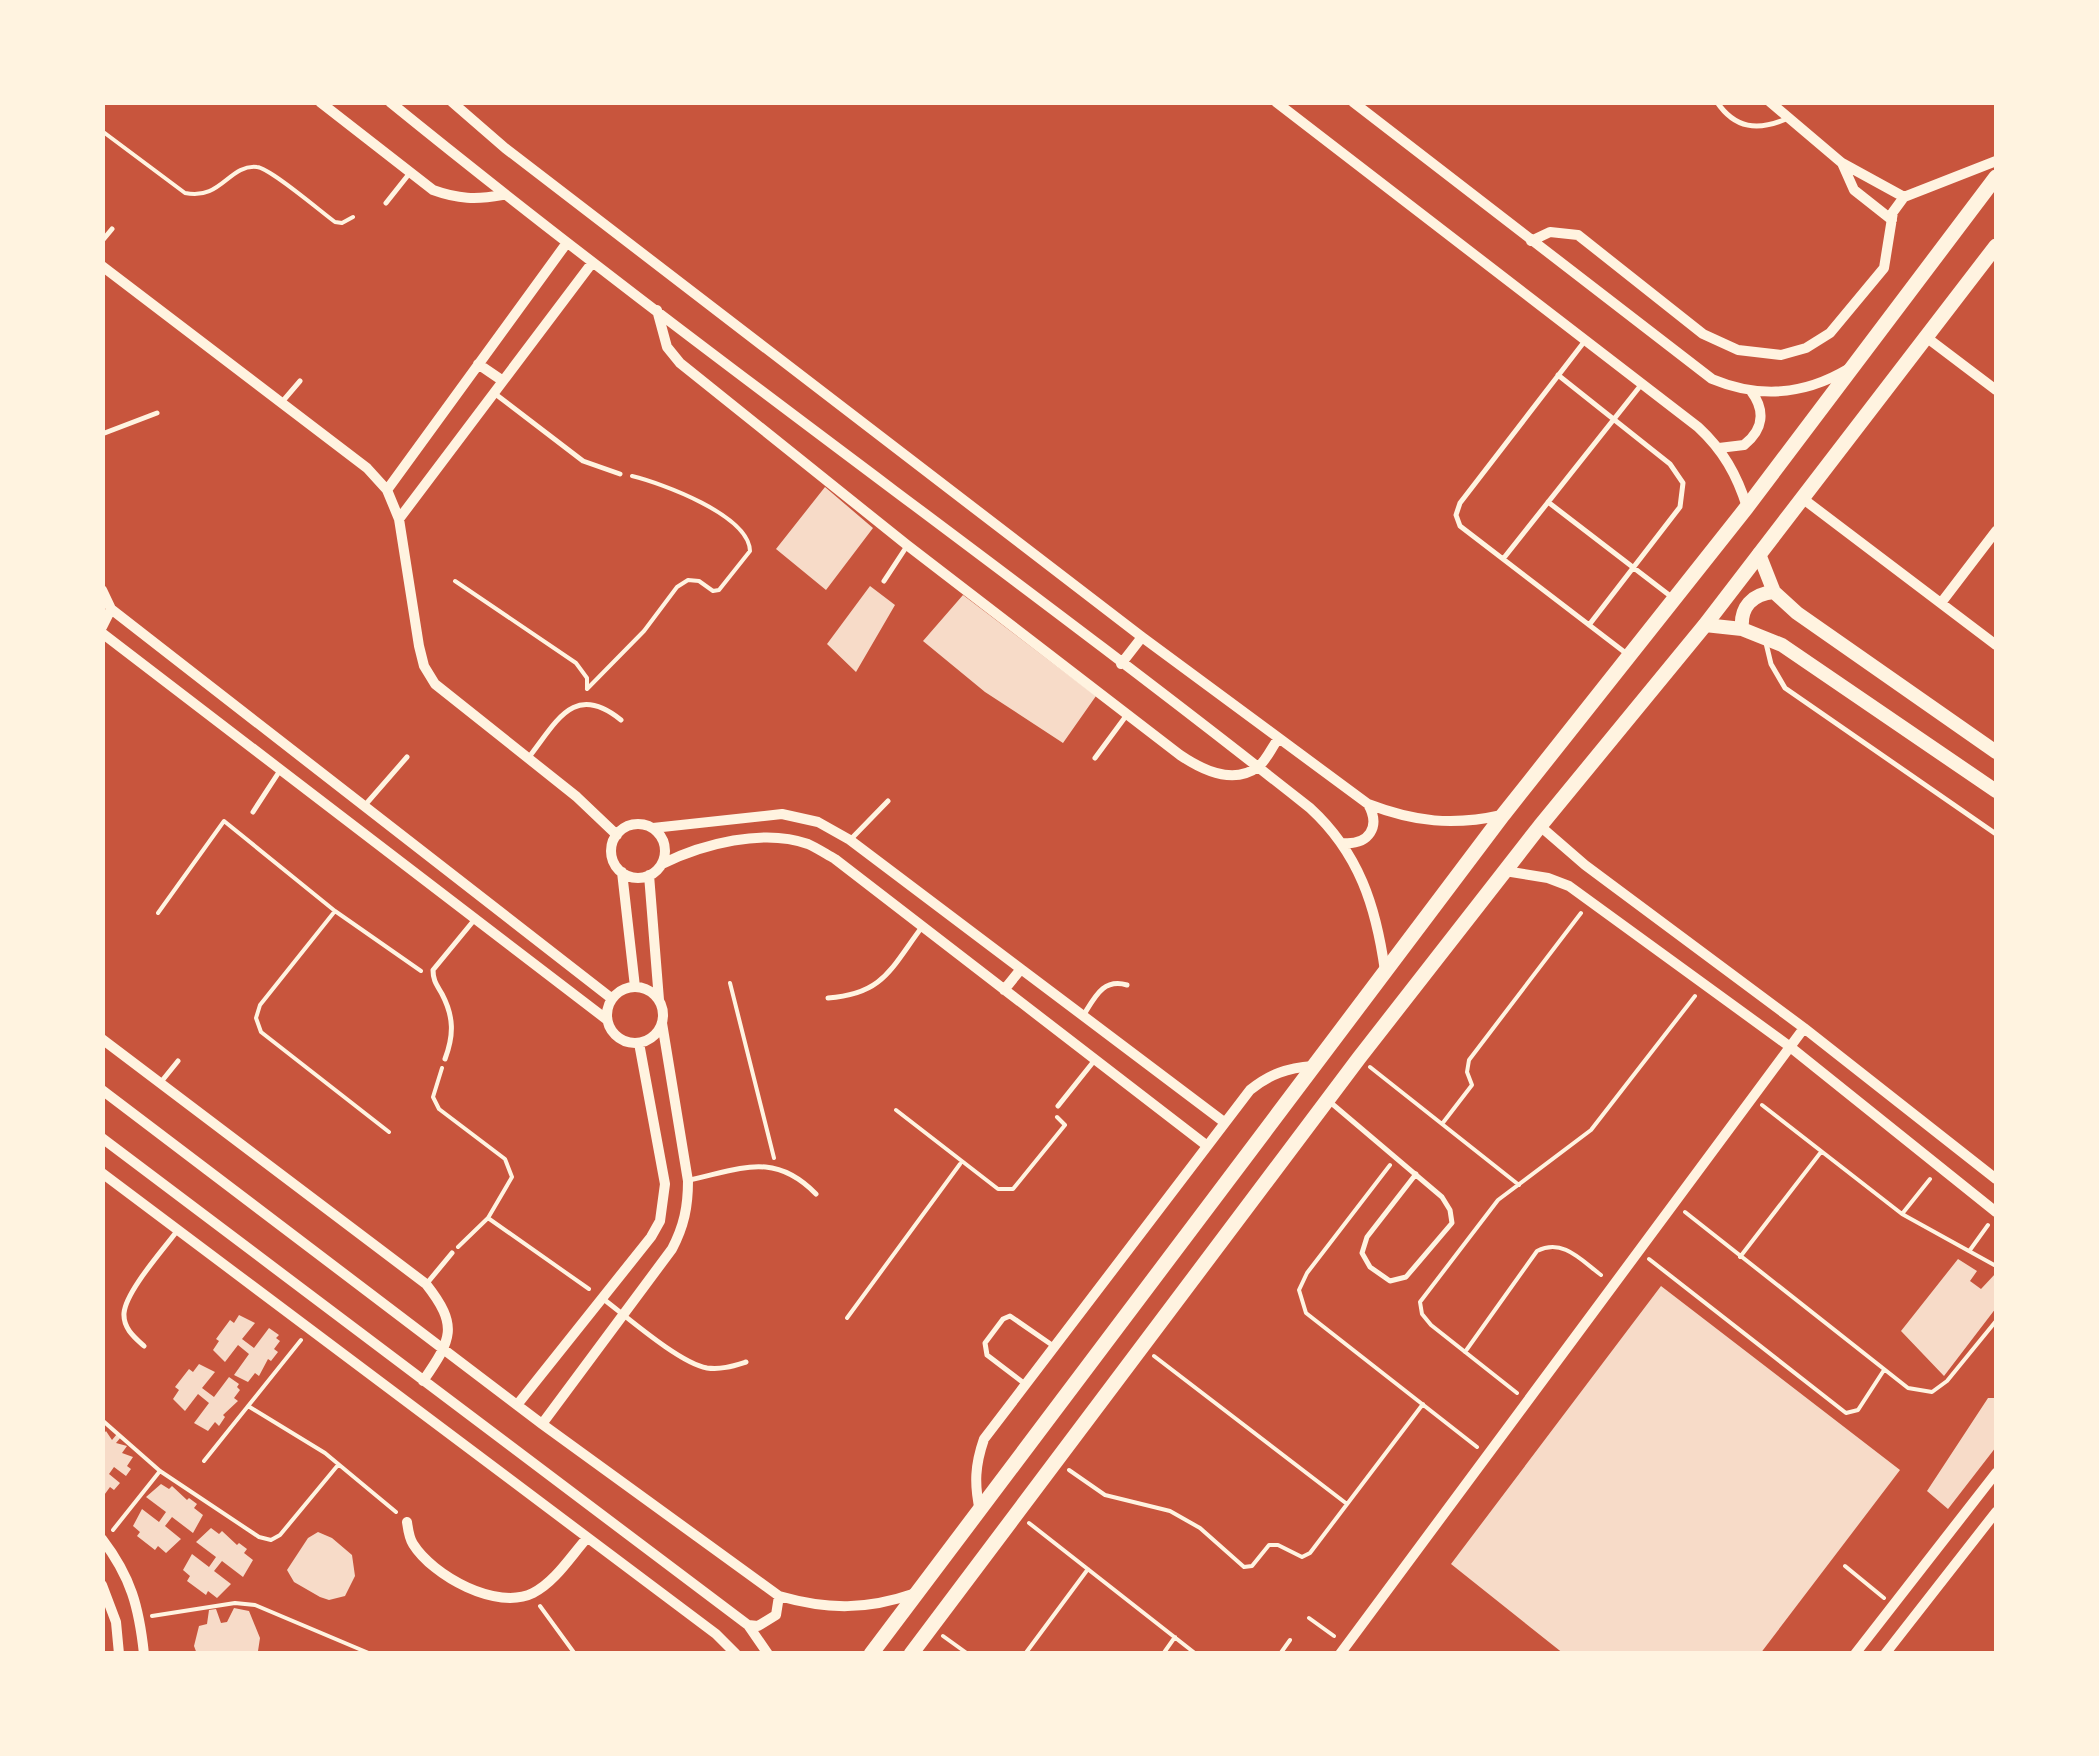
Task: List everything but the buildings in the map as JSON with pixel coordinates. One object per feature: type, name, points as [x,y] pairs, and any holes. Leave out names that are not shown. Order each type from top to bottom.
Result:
[{"type":"main road","points":[[871,1654],[1503,814],[1747,507],[1996,176]]},
{"type":"main road","points":[[911,1654],[1359,1058],[1540,826],[1705,625],[1996,246]]},
{"type":"street","points":[[320,102],[433,190],[455,198],[478,200],[502,195]]},
{"type":"street","points":[[390,102],[502,195],[1310,808],[1343,843],[1372,904],[1385,971]]},
{"type":"street","points":[[452,102],[505,148],[1142,638],[1368,804],[1435,823],[1469,822],[1503,814]]},
{"type":"street","points":[[1276,102],[1698,426],[1719,448],[1741,486],[1747,507]]},
{"type":"street","points":[[1353,102],[1701,372],[1750,392],[1776,393],[1827,382],[1849,369]]},
{"type":"street","points":[[1770,102],[1842,163],[1904,198]]},
{"type":"street","points":[[1531,241],[1550,232],[1578,236],[1703,334],[1738,350],[1781,355],[1806,348],[1830,333],[1884,268],[1892,220],[1896,206],[1904,198],[1996,161]]},
{"type":"street","points":[[1842,163],[1854,190],[1892,220]]},
{"type":"street","points":[[387,490],[566,244]]},
{"type":"street","points":[[399,519],[592,263]]},
{"type":"street","points":[[102,266],[367,468],[387,490],[399,519],[424,666],[434,684],[576,797],[617,835]]},
{"type":"street","points":[[657,309],[667,347],[680,363],[907,545],[1203,771],[1231,775],[1258,767],[1278,740]]},
{"type":"street","points":[[1926,337],[1996,390]]},
{"type":"street","points":[[478,364],[503,381]]},
{"type":"street","points":[[1719,448],[1744,445],[1760,426],[1758,401],[1750,392]]},
{"type":"street","points":[[1802,498],[1996,645]]},
{"type":"street","points":[[1941,603],[1996,530]]},
{"type":"street","points":[[1759,554],[1774,592],[1796,614],[1996,752]]},
{"type":"street","points":[[102,590],[111,609],[612,998]]},
{"type":"street","points":[[1742,628],[1743,610],[1748,602],[1774,592]]},
{"type":"street","points":[[111,609],[102,630],[606,1018],[614,1035],[640,1043],[654,1036],[662,1023]]},
{"type":"street","points":[[1705,625],[1742,628],[1782,644],[1996,791]]},
{"type":"street","points":[[1121,664],[1142,638]]},
{"type":"street","points":[[1343,843],[1356,844],[1374,828],[1368,804]]},
{"type":"street","points":[[635,987],[622,872],[612,854],[617,835],[638,824],[653,828],[782,814],[818,822],[850,840],[1224,1122]]},
{"type":"street","points":[[1540,826],[1584,865],[1804,1028],[1996,1178]]},
{"type":"street","points":[[653,828],[664,844],[662,864]]},
{"type":"street","points":[[622,872],[649,875],[690,851],[748,840],[779,838],[808,844],[835,859],[1206,1145]]},
{"type":"street","points":[[1506,870],[1569,886],[1789,1046],[1996,1213]]},
{"type":"street","points":[[542,1424],[672,1250],[683,1228],[688,1204],[688,1181],[662,1023],[649,875]]},
{"type":"street","points":[[1004,990],[1021,969]]},
{"type":"street","points":[[606,1018],[612,998],[626,988],[649,990],[660,1001]]},
{"type":"street","points":[[1343,1650],[1804,1028]]},
{"type":"street","points":[[102,1039],[426,1284],[447,1315],[450,1332],[444,1350],[423,1380]]},
{"type":"street","points":[[517,1404],[651,1237],[665,1203],[640,1043]]},
{"type":"street","points":[[980,1511],[975,1487],[976,1462],[984,1439],[1250,1090],[1268,1076],[1290,1068],[1313,1066]]},
{"type":"street","points":[[102,1090],[542,1424],[778,1596],[813,1606],[848,1609],[883,1604],[917,1593]]},
{"type":"street","points":[[102,1138],[748,1625],[768,1654]]},
{"type":"street","points":[[102,1173],[716,1634],[736,1654]]},
{"type":"street","points":[[1855,1654],[1996,1472]]},
{"type":"street","points":[[1885,1654],[1996,1512]]},
{"type":"street","points":[[407,1522],[410,1542],[440,1570],[490,1598],[511,1600],[544,1586],[587,1538]]},
{"type":"street","points":[[104,1540],[129,1579],[140,1618],[144,1654]]},
{"type":"street","points":[[102,1584],[116,1622],[119,1654]]},
{"type":"street","points":[[748,1625],[768,1622],[779,1606],[778,1596]]},
{"type":"lane","points":[[1717,102],[1726,116],[1745,126],[1767,127],[1786,118]]},
{"type":"lane","points":[[386,203],[411,172]]},
{"type":"lane","points":[[102,241],[112,229]]},
{"type":"lane","points":[[1586,339],[1457,508],[1460,526],[1629,655]]},
{"type":"lane","points":[[1558,375],[1676,469],[1682,483],[1680,507],[1589,624]]},
{"type":"lane","points":[[282,403],[300,381]]},
{"type":"lane","points":[[1503,559],[1642,384]]},
{"type":"lane","points":[[494,392],[583,461],[620,474]]},
{"type":"lane","points":[[102,434],[157,413]]},
{"type":"lane","points":[[1548,502],[1673,598]]},
{"type":"lane","points":[[884,581],[907,545]]},
{"type":"lane","points":[[1764,636],[1770,664],[1785,688],[1996,834]]},
{"type":"lane","points":[[527,759],[567,708],[586,703],[606,707],[621,720]]},
{"type":"lane","points":[[1095,758],[1128,715]]},
{"type":"lane","points":[[364,806],[407,758]]},
{"type":"lane","points":[[254,812],[281,770]]},
{"type":"lane","points":[[850,840],[888,801]]},
{"type":"lane","points":[[445,1059],[453,1038],[452,1016],[433,979],[433,970],[475,919]]},
{"type":"lane","points":[[828,998],[856,996],[881,982],[922,927]]},
{"type":"lane","points":[[1083,1016],[1104,985],[1127,985]]},
{"type":"lane","points":[[1058,1106],[1095,1060]]},
{"type":"lane","points":[[161,1082],[178,1061]]},
{"type":"lane","points":[[1328,1100],[1416,1174],[1442,1197],[1450,1210],[1452,1223],[1406,1277],[1390,1281],[1370,1268],[1362,1253],[1367,1237],[1416,1174]]},
{"type":"lane","points":[[688,1181],[753,1167],[777,1167],[799,1176],[816,1194]]},
{"type":"lane","points":[[144,1346],[128,1333],[124,1314],[131,1296],[177,1231]]},
{"type":"lane","points":[[426,1284],[452,1254]]},
{"type":"lane","points":[[602,1298],[687,1360],[706,1368],[746,1362]]},
{"type":"lane","points":[[1026,1384],[987,1355],[986,1343],[994,1331],[1010,1316],[1054,1347]]},
{"type":"path","points":[[102,130],[185,194],[209,194],[244,168],[261,167],[335,222],[353,218]]},
{"type":"path","points":[[587,689],[644,630],[677,587],[688,580],[719,590],[750,550],[745,537],[718,512],[664,484],[620,474]]},
{"type":"path","points":[[455,581],[576,663],[587,678],[586,703]]},
{"type":"path","points":[[158,913],[224,821],[335,912],[433,979]]},
{"type":"path","points":[[1442,1124],[1472,1085],[1469,1060],[1590,901]]},
{"type":"path","points":[[335,912],[260,1005],[256,1018],[260,1032],[389,1132]]},
{"type":"path","points":[[730,983],[777,1167]]},
{"type":"path","points":[[1526,1400],[1431,1325],[1422,1314],[1420,1302],[1498,1200],[1591,1130],[1704,984]]},
{"type":"path","points":[[1359,1058],[1519,1185]]},
{"type":"path","points":[[445,1059],[433,1097],[440,1108],[505,1159],[511,1168],[509,1186],[488,1218],[452,1254]]},
{"type":"path","points":[[1752,1096],[1902,1214],[1996,1266]]},
{"type":"path","points":[[896,1110],[998,1189],[1013,1189],[1066,1125],[1054,1114],[1058,1106]]},
{"type":"path","points":[[1740,1257],[1821,1152]]},
{"type":"path","points":[[1396,1158],[1307,1273],[1299,1290],[1306,1312],[1486,1454]]},
{"type":"path","points":[[848,1318],[961,1162]]},
{"type":"path","points":[[1902,1214],[1940,1167]]},
{"type":"path","points":[[1673,1202],[1908,1388],[1932,1392],[1996,1322]]},
{"type":"path","points":[[1970,1250],[1996,1213]]},
{"type":"path","points":[[488,1218],[602,1298]]},
{"type":"path","points":[[1465,1352],[1537,1251],[1546,1246],[1565,1248],[1613,1283]]},
{"type":"path","points":[[1638,1250],[1846,1414],[1858,1410],[1885,1370]]},
{"type":"path","points":[[204,1461],[310,1330]]},
{"type":"path","points":[[1142,1348],[1347,1504]]},
{"type":"path","points":[[1057,1461],[1105,1495],[1170,1510],[1200,1528],[1244,1567],[1252,1566],[1268,1545],[1278,1545],[1295,1556],[1310,1553],[1423,1404]]},
{"type":"path","points":[[248,1406],[325,1453],[407,1522]]},
{"type":"path","points":[[102,1420],[160,1471],[259,1538],[271,1540],[280,1535],[338,1465]]},
{"type":"path","points":[[104,1540],[160,1471]]},
{"type":"path","points":[[1018,1514],[1196,1654]]},
{"type":"path","points":[[1845,1566],[1892,1604]]},
{"type":"path","points":[[1025,1654],[1088,1569]]},
{"type":"path","points":[[532,1594],[575,1654]]},
{"type":"path","points":[[140,1618],[235,1603],[255,1605],[371,1654]]},
{"type":"path","points":[[1310,1618],[1343,1650]]},
{"type":"path","points":[[931,1628],[968,1654]]},
{"type":"path","points":[[1164,1654],[1175,1637]]},
{"type":"path","points":[[1280,1654],[1290,1640]]}]
